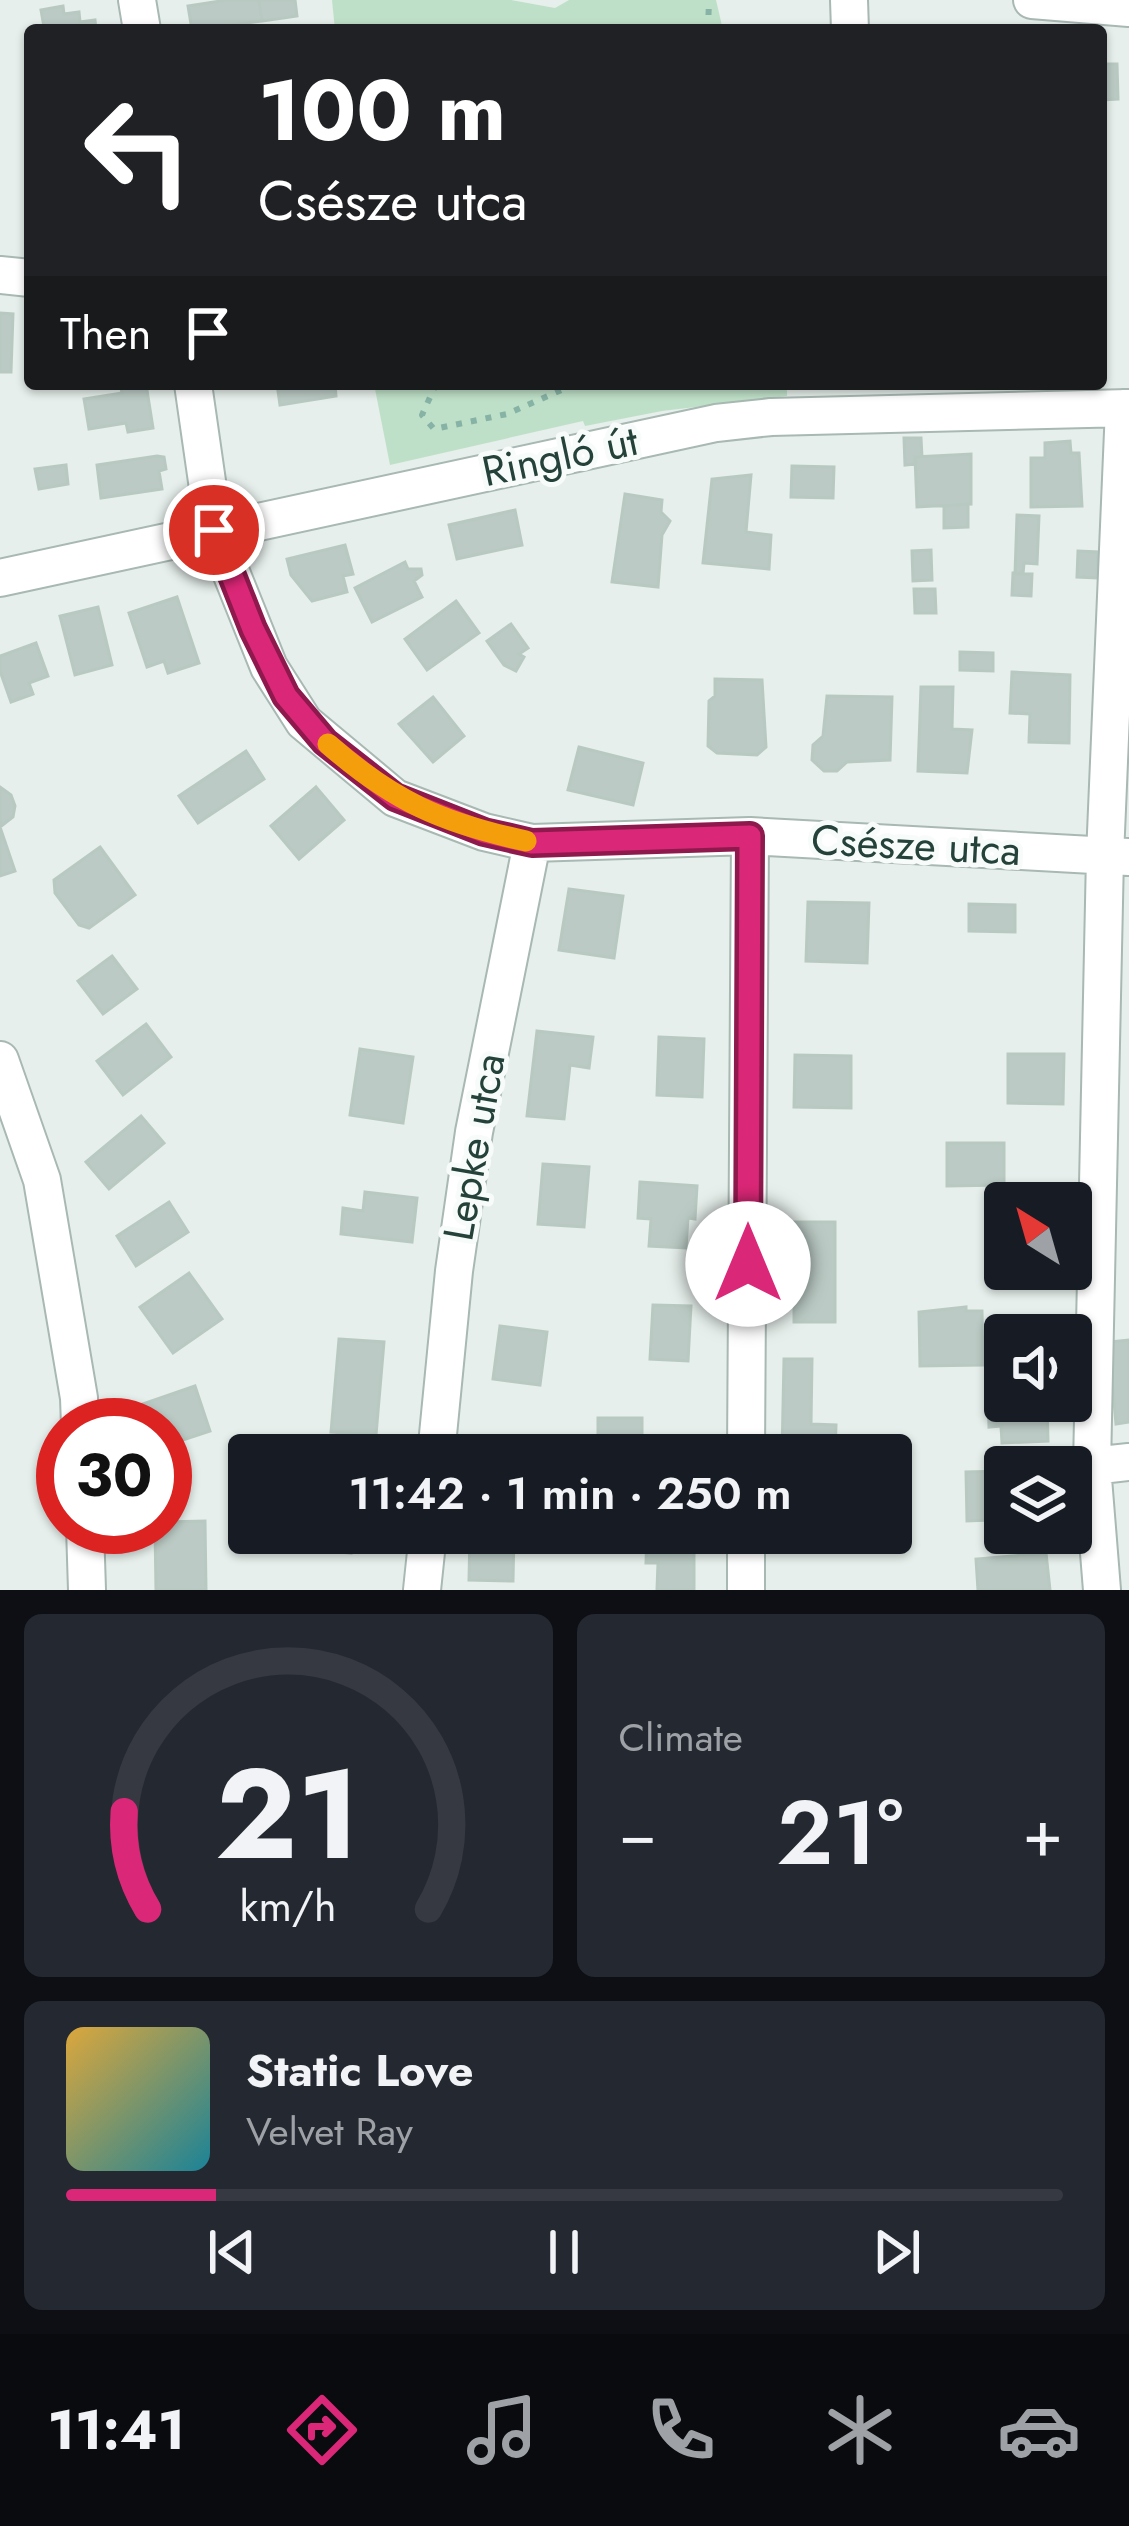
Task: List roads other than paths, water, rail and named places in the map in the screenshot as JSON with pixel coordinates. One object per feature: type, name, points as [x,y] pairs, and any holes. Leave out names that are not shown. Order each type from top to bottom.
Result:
[{"type":"street","points":[[1032,0],[1129,8]]},
{"type":"street","name":"Csésze utca","points":[[194,390],[214,530],[269,667],[304,722],[395,797],[484,832],[532,843],[750,836],[1117,857]]},
{"type":"street","points":[[1102,1590],[1092,1466],[1117,857],[1127,408]]},
{"type":"street","name":"Ringló út","points":[[0,578],[716,423],[771,417],[1127,408]]},
{"type":"street","points":[[746,1434],[750,836]]},
{"type":"street","name":"Lepke utca","points":[[438,1434],[474,1132],[532,843]]},
{"type":"street","points":[[0,1060],[42,1180],[79,1398]]},
{"type":"street","points":[[1092,1466],[1129,1462]]},
{"type":"street","points":[[86,1554],[87,1590]]},
{"type":"street","points":[[422,1590],[426,1554]]},
{"type":"street","points":[[746,1554],[746,1590]]}]
